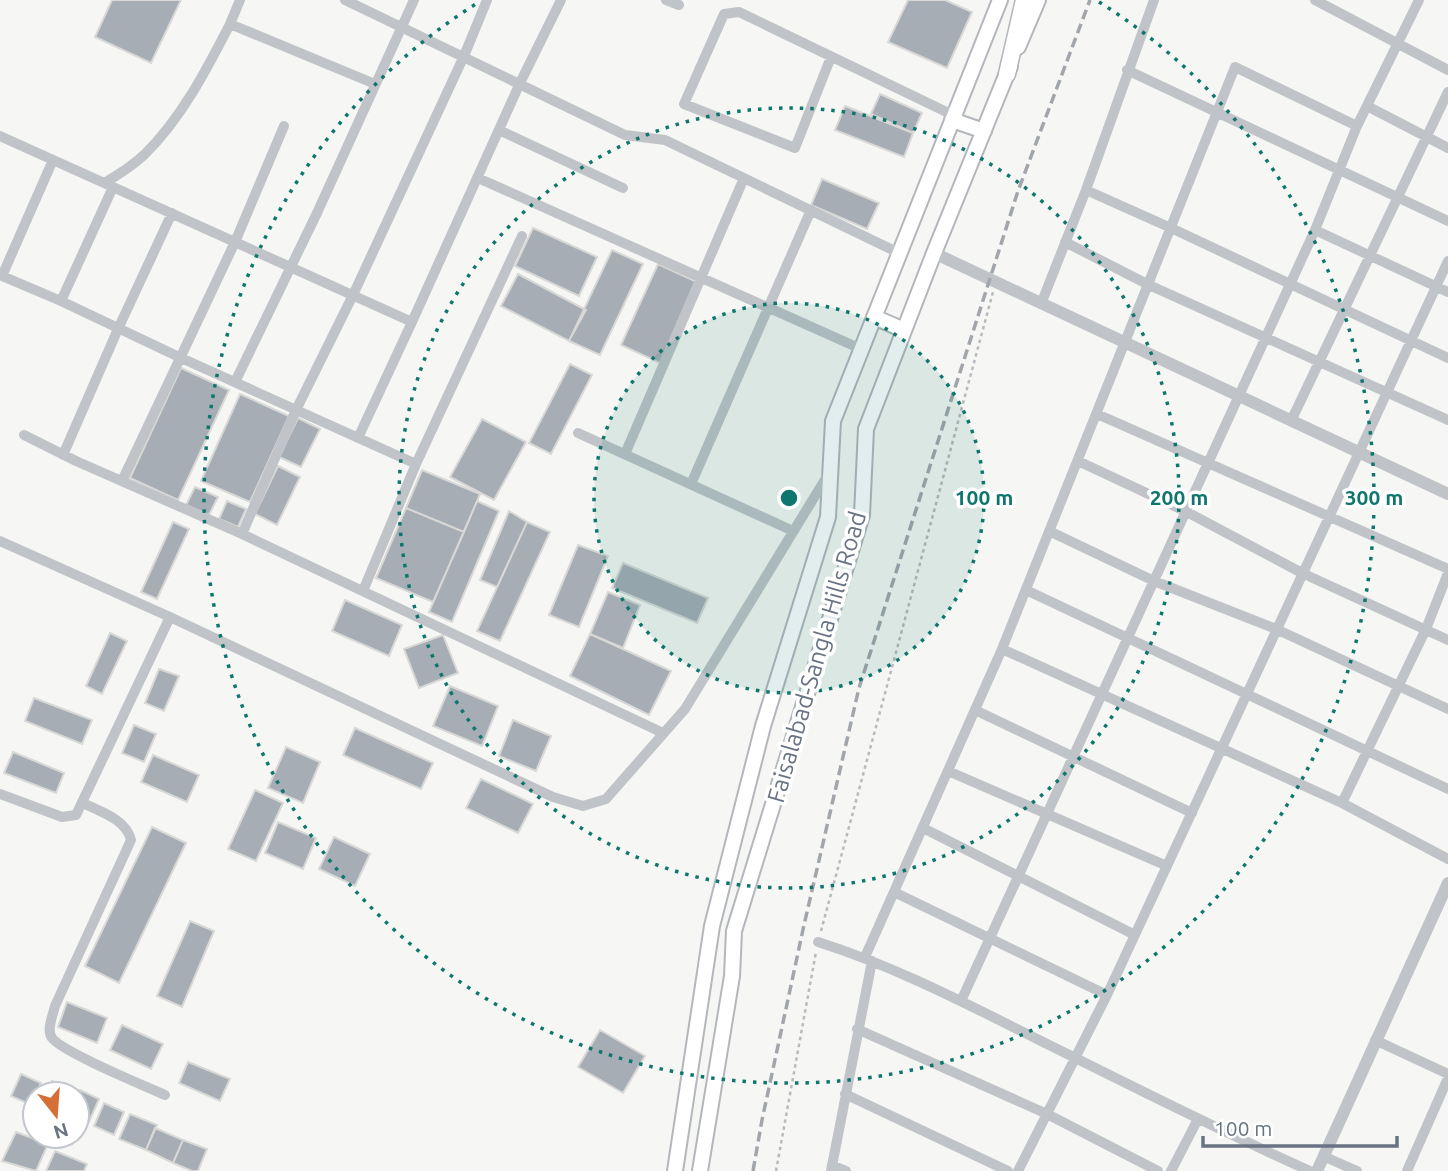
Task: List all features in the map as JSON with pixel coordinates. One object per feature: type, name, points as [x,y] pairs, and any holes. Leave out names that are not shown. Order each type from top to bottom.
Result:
[{"type":"main road","name":"Faisalabad-Sangla Hills Road","points":[[676,1171],[712,926],[763,726],[828,517],[833,421],[1000,0]]},
{"type":"main road","points":[[1007,74],[1024,0]]},
{"type":"main road","name":"Faisalabad-Sangla Hills Road","points":[[700,1171],[732,976],[734,930],[862,515],[866,429],[934,253],[1038,0]]},
{"type":"main road","points":[[953,118],[985,129]]},
{"type":"main road","points":[[874,317],[904,330]]},
{"type":"street","points":[[61,301],[109,185],[144,154],[198,87],[240,0]]},
{"type":"street","points":[[345,0],[625,135],[665,140],[900,253]]},
{"type":"street","points":[[235,382],[414,0]]},
{"type":"street","points":[[242,534],[296,411],[464,56],[487,0]]},
{"type":"street","points":[[358,438],[520,83],[561,0]]},
{"type":"street","points":[[666,0],[679,5]]},
{"type":"street","points":[[1041,304],[1086,190],[1154,0]]},
{"type":"street","points":[[1315,0],[1448,70]]},
{"type":"street","points":[[961,1001],[1291,284],[1357,126],[1419,0]]},
{"type":"street","points":[[831,57],[795,148],[684,104],[724,14],[739,12],[831,57],[953,118]]},
{"type":"street","points":[[230,24],[375,84]]},
{"type":"street","points":[[846,1171],[831,1168],[869,959],[894,892],[1002,649],[1235,67],[1357,126]]},
{"type":"street","points":[[1127,70],[1448,221]]},
{"type":"street","points":[[1292,421],[1448,92]]},
{"type":"street","points":[[1367,106],[1448,148]]},
{"type":"street","points":[[122,481],[235,242],[284,126]]},
{"type":"street","points":[[499,130],[624,188]]},
{"type":"street","points":[[1,139],[412,322]]},
{"type":"street","points":[[53,160],[1,276],[416,464]]},
{"type":"street","points":[[478,178],[861,349]]},
{"type":"street","points":[[625,454],[744,178]]},
{"type":"street","points":[[1086,190],[1448,358]]},
{"type":"street","points":[[691,484],[811,210]]},
{"type":"street","points":[[63,455],[172,214]]},
{"type":"street","points":[[1315,230],[1448,292]]},
{"type":"street","points":[[363,591],[416,464],[522,236]]},
{"type":"street","points":[[1065,243],[1149,285],[1448,420]]},
{"type":"street","points":[[934,253],[1448,494]]},
{"type":"street","points":[[1018,1171],[1077,1059],[1448,261]]},
{"type":"street","points":[[1097,414],[1448,571],[1426,629],[1342,803]]},
{"type":"street","points":[[578,433],[793,531]]},
{"type":"street","points":[[24,435],[242,534],[663,733]]},
{"type":"street","points":[[1078,461],[1187,512],[1302,573],[1448,640]]},
{"type":"street","points":[[0,541],[170,617],[553,797],[583,806],[606,799],[685,709],[830,471]]},
{"type":"street","points":[[1049,531],[1154,581],[1276,629],[1448,709]]},
{"type":"street","points":[[1026,590],[1448,789]]},
{"type":"street","points":[[0,794],[69,817],[76,815],[170,617]]},
{"type":"street","points":[[1002,649],[1342,803],[1448,859]]},
{"type":"street","points":[[975,710],[1192,813]]},
{"type":"street","points":[[948,771],[1167,866]]},
{"type":"street","points":[[83,803],[121,822],[129,830],[131,840],[55,1006],[49,1031],[53,1039],[70,1051],[164,1095]]},
{"type":"street","points":[[923,828],[1135,935]]},
{"type":"street","points":[[1317,1171],[1448,883]]},
{"type":"street","points":[[894,892],[1107,995]]},
{"type":"street","points":[[818,942],[869,959],[961,1001],[1198,1119],[1310,1171]]},
{"type":"street","points":[[857,1029],[1047,1114],[1158,1171]]},
{"type":"street","points":[[1375,1040],[1448,1076],[1407,1171]]},
{"type":"street","points":[[845,1094],[1008,1171]]},
{"type":"street","points":[[1171,1171],[1198,1119]]},
{"type":"street","points":[[1323,1156],[1357,1171]]},
{"type":"path","points":[[776,1171],[818,942],[996,282]]},
{"type":"building","points":[[112,0],[181,0],[151,63],[95,37]]},
{"type":"building","points":[[908,0],[945,0],[972,12],[947,68],[888,42]]},
{"type":"building","points":[[880,94],[922,113],[913,133],[871,114]]},
{"type":"building","points":[[845,106],[913,133],[904,157],[835,130]]},
{"type":"building","points":[[822,179],[879,203],[867,229],[811,205]]},
{"type":"building","points":[[533,228],[597,257],[579,296],[515,266]]},
{"type":"building","points":[[612,250],[643,264],[600,355],[569,341]]},
{"type":"building","points":[[658,264],[697,282],[660,363],[621,345]]},
{"type":"building","points":[[518,274],[586,310],[569,341],[501,306]]},
{"type":"building","points":[[570,364],[592,375],[551,454],[529,443]]},
{"type":"building","points":[[181,368],[229,390],[178,500],[130,478]]},
{"type":"building","points":[[240,394],[289,416],[250,502],[201,481]]},
{"type":"building","points":[[298,418],[320,429],[301,467],[279,457]]},
{"type":"building","points":[[482,419],[526,442],[494,500],[450,477]]},
{"type":"building","points":[[278,466],[300,477],[277,525],[255,514]]},
{"type":"building","points":[[422,470],[480,494],[464,532],[406,508]]},
{"type":"building","points":[[195,487],[218,497],[209,515],[186,505]]},
{"type":"building","points":[[227,501],[246,509],[238,527],[219,519]]},
{"type":"building","points":[[477,501],[499,511],[452,622],[429,612]]},
{"type":"building","points":[[406,508],[464,532],[433,602],[376,578]]},
{"type":"building","points":[[509,511],[527,522],[497,587],[480,580]]},
{"type":"building","points":[[173,522],[189,529],[157,599],[141,592]]},
{"type":"building","points":[[527,522],[550,532],[500,641],[477,631]]},
{"type":"building","points":[[578,545],[608,556],[579,627],[549,615]]},
{"type":"building","points":[[623,563],[708,598],[697,623],[612,588]]},
{"type":"building","points":[[608,592],[640,605],[623,648],[590,634]]},
{"type":"building","points":[[345,600],[402,625],[389,656],[332,631]]},
{"type":"building","points":[[110,633],[127,641],[102,694],[86,686]]},
{"type":"building","points":[[590,634],[671,671],[649,715],[570,676]]},
{"type":"building","points":[[443,635],[458,673],[419,688],[404,649]]},
{"type":"building","points":[[159,669],[179,676],[164,711],[145,703]]},
{"type":"building","points":[[450,686],[498,706],[482,746],[433,726]]},
{"type":"building","points":[[34,698],[92,720],[82,744],[25,721]]},
{"type":"building","points":[[513,720],[551,736],[536,771],[499,756]]},
{"type":"building","points":[[134,725],[156,734],[144,762],[122,753]]},
{"type":"building","points":[[355,728],[433,763],[421,789],[343,755]]},
{"type":"building","points":[[286,747],[320,762],[303,803],[268,788]]},
{"type":"building","points":[[13,752],[64,773],[56,793],[4,773]]},
{"type":"building","points":[[153,755],[199,775],[187,802],[141,782]]},
{"type":"building","points":[[481,779],[533,804],[518,833],[466,808]]},
{"type":"building","points":[[255,790],[283,803],[256,861],[228,849]]},
{"type":"building","points":[[278,822],[316,838],[303,869],[265,853]]},
{"type":"building","points":[[152,827],[186,843],[119,983],[85,966]]},
{"type":"building","points":[[334,837],[370,854],[355,886],[319,869]]},
{"type":"building","points":[[190,921],[214,931],[182,1007],[157,996]]},
{"type":"building","points":[[67,1002],[107,1018],[97,1043],[58,1027]]},
{"type":"building","points":[[122,1025],[163,1044],[151,1069],[110,1050]]},
{"type":"building","points":[[600,1030],[645,1056],[623,1093],[578,1067]]},
{"type":"building","points":[[188,1062],[230,1079],[220,1101],[179,1083]]},
{"type":"building","points":[[21,1074],[34,1080],[21,1080],[21,1100],[11,1096]]},
{"type":"building","points":[[91,1095],[99,1099],[91,1117]]},
{"type":"building","points":[[104,1103],[124,1112],[114,1135],[94,1126]]},
{"type":"building","points":[[130,1114],[157,1125],[146,1150],[119,1139]]},
{"type":"building","points":[[155,1128],[183,1140],[173,1163],[146,1150]]},
{"type":"building","points":[[16,1132],[21,1134],[21,1150],[45,1150],[36,1171],[2,1161]]},
{"type":"building","points":[[183,1140],[207,1149],[198,1171],[173,1163]]},
{"type":"building","points":[[55,1151],[87,1164],[84,1171],[46,1171]]},
{"type":"railway","points":[[753,1171],[804,925],[859,688],[1018,191],[1090,0]]}]
